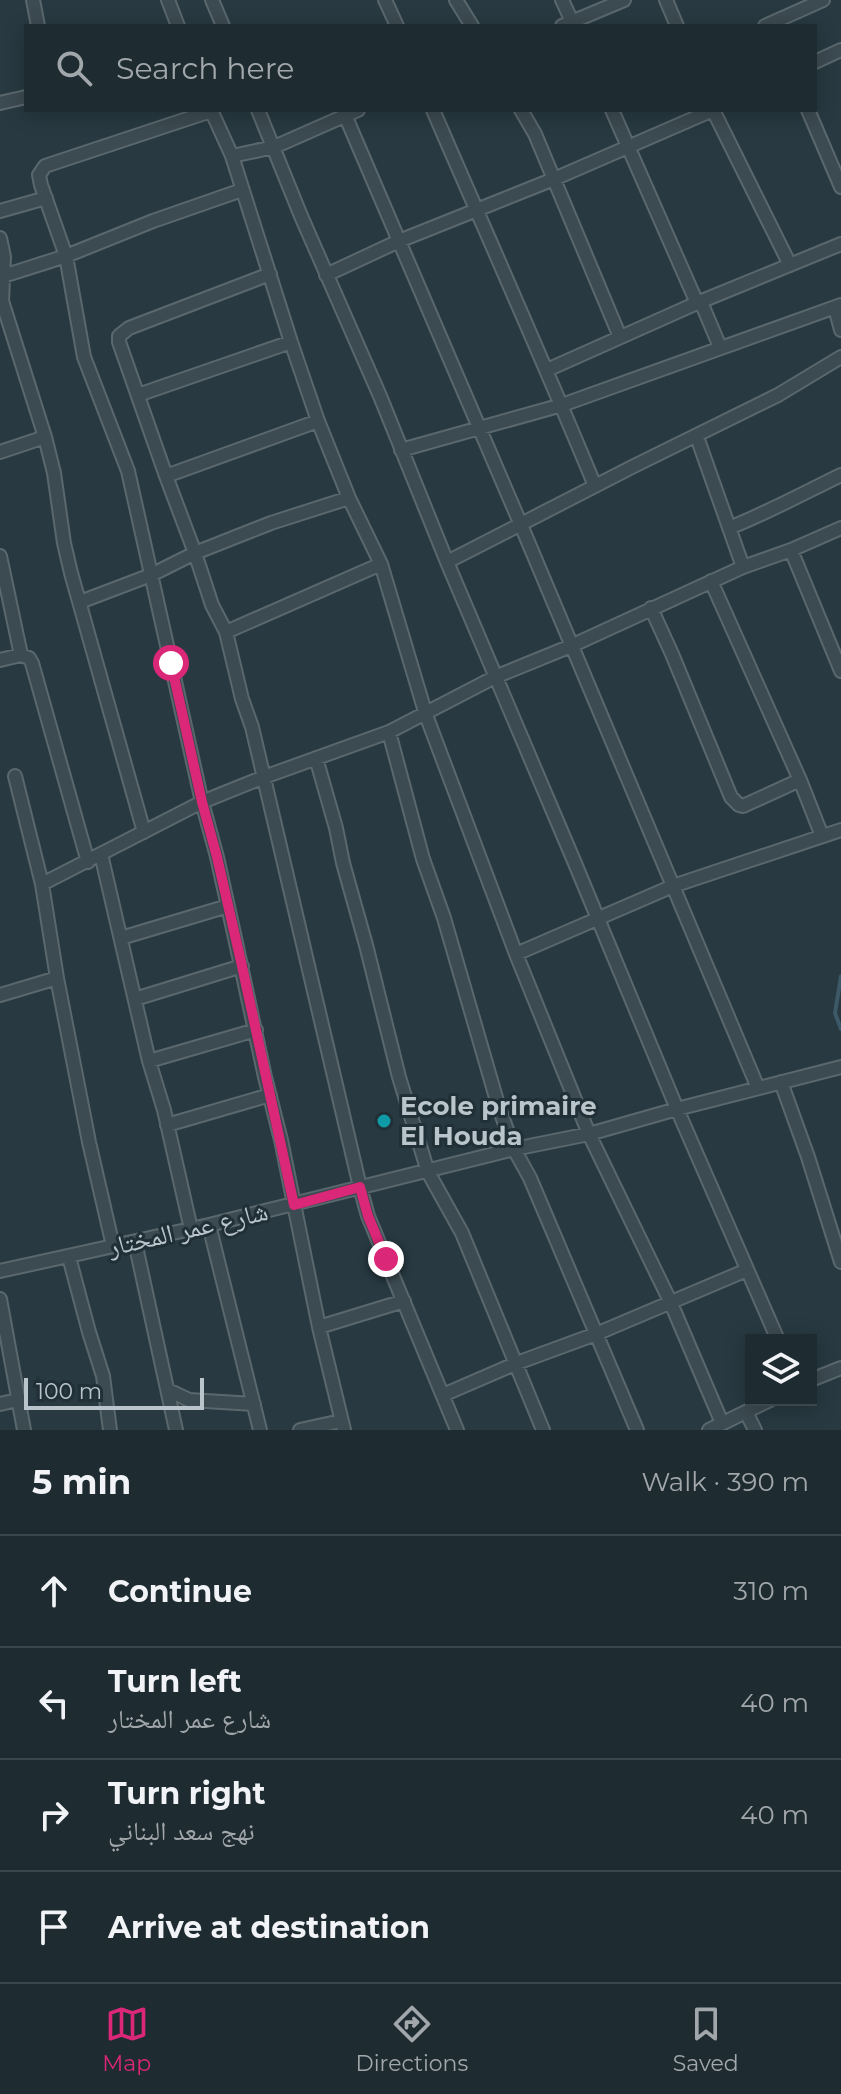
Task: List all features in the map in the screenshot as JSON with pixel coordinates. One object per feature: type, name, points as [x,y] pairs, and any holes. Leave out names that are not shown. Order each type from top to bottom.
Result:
[{"type":"street","points":[[33,0],[38,24]]},
{"type":"street","points":[[168,0],[177,24]]},
{"type":"street","points":[[212,0],[222,24]]},
{"type":"street","points":[[385,0],[396,24]]},
{"type":"street","points":[[456,0],[471,24]]},
{"type":"street","points":[[562,0],[569,24]]},
{"type":"street","points":[[571,24],[624,0]]},
{"type":"street","points":[[666,0],[676,24]]},
{"type":"street","points":[[769,24],[823,0]]},
{"type":"street","points":[[817,61],[841,50]]},
{"type":"street","points":[[0,103],[24,97]]},
{"type":"street","points":[[205,112],[45,166],[39,175],[66,256],[84,357],[128,471],[242,966],[342,1426],[300,1430]]},
{"type":"street","points":[[212,112],[232,156],[318,421],[349,498],[381,564],[426,715],[516,954],[589,1134],[670,1301],[722,1423]]},
{"type":"street","points":[[259,112],[677,1109],[775,1334]]},
{"type":"street","points":[[232,156],[274,147],[353,112]]},
{"type":"street","points":[[434,112],[595,486]]},
{"type":"street","points":[[522,112],[535,134],[620,337]]},
{"type":"street","points":[[613,112],[720,347]]},
{"type":"street","points":[[326,275],[399,241],[554,179],[708,112]]},
{"type":"street","points":[[714,112],[790,265]]},
{"type":"street","points":[[809,112],[841,187]]},
{"type":"street","points":[[345,115],[758,1088]]},
{"type":"street","points":[[3,276],[66,256],[242,190]]},
{"type":"street","points":[[0,211],[46,198]]},
{"type":"street","points":[[0,238],[4,257],[2,301],[45,437],[54,473],[64,543],[144,832]]},
{"type":"street","points":[[547,370],[699,302],[841,244]]},
{"type":"street","points":[[270,274],[129,328],[119,336],[119,342],[212,605],[226,632],[252,727],[368,1216],[457,1430]]},
{"type":"street","points":[[401,450],[562,405],[838,306],[841,330]]},
{"type":"street","points":[[138,395],[291,342]]},
{"type":"street","points":[[447,562],[778,395],[841,357]]},
{"type":"street","points":[[166,476],[318,421]]},
{"type":"street","points":[[0,452],[45,437]]},
{"type":"street","points":[[697,437],[743,567]]},
{"type":"street","points":[[729,528],[766,514],[778,505],[841,475]]},
{"type":"street","points":[[80,602],[271,523],[349,498]]},
{"type":"street","points":[[42,884],[202,802],[389,732],[495,677],[571,646],[743,567],[841,528]]},
{"type":"street","points":[[791,550],[840,664]]},
{"type":"street","points":[[0,556],[21,655]]},
{"type":"street","points":[[226,632],[381,564]]},
{"type":"street","points":[[711,581],[822,836]]},
{"type":"street","points":[[651,608],[735,803],[743,806],[800,780]]},
{"type":"street","points":[[0,660],[21,655],[32,663],[88,862]]},
{"type":"street","points":[[389,732],[423,859],[514,1149],[530,1178],[637,1430]]},
{"type":"street","points":[[316,758],[399,1077],[428,1172],[462,1233],[543,1430]]},
{"type":"street","points":[[15,776],[42,884],[89,1142],[113,1246]]},
{"type":"street","points":[[516,954],[673,886],[841,830]]},
{"type":"street","points":[[101,854],[191,1229]]},
{"type":"street","points":[[121,938],[228,906]]},
{"type":"street","points":[[135,999],[242,966]]},
{"type":"street","points":[[0,995],[57,978]]},
{"type":"street","points":[[149,1061],[256,1030]]},
{"type":"street","name":"شارع عمر المختار","points":[[0,1271],[209,1225],[514,1149],[589,1134],[841,1067]]},
{"type":"street","points":[[781,1082],[841,1262]]},
{"type":"street","points":[[167,1125],[270,1095]]},
{"type":"street","points":[[209,1225],[260,1430]]},
{"type":"street","points":[[135,1242],[176,1430]]},
{"type":"street","points":[[69,1257],[103,1376],[110,1430]]},
{"type":"street","points":[[443,1395],[747,1270]]},
{"type":"street","points":[[0,1299],[24,1430]]},
{"type":"street","points":[[319,1327],[404,1301]]},
{"type":"street","points":[[817,1378],[841,1368]]},
{"type":"street","points":[[168,1390],[189,1400],[254,1404]]},
{"type":"street","points":[[0,1404],[18,1400]]},
{"type":"street","points":[[709,1430],[758,1406]]},
{"type":"street","points":[[746,1412],[755,1430]]},
{"type":"waterway","points":[[841,976],[835,1013],[841,1029]]},
{"type":"place","name":"Ecole primaire El Houda","points":[[384,1121]]},
{"type":"route","points":[[171,663],[294,1205],[360,1187],[386,1259]]}]
